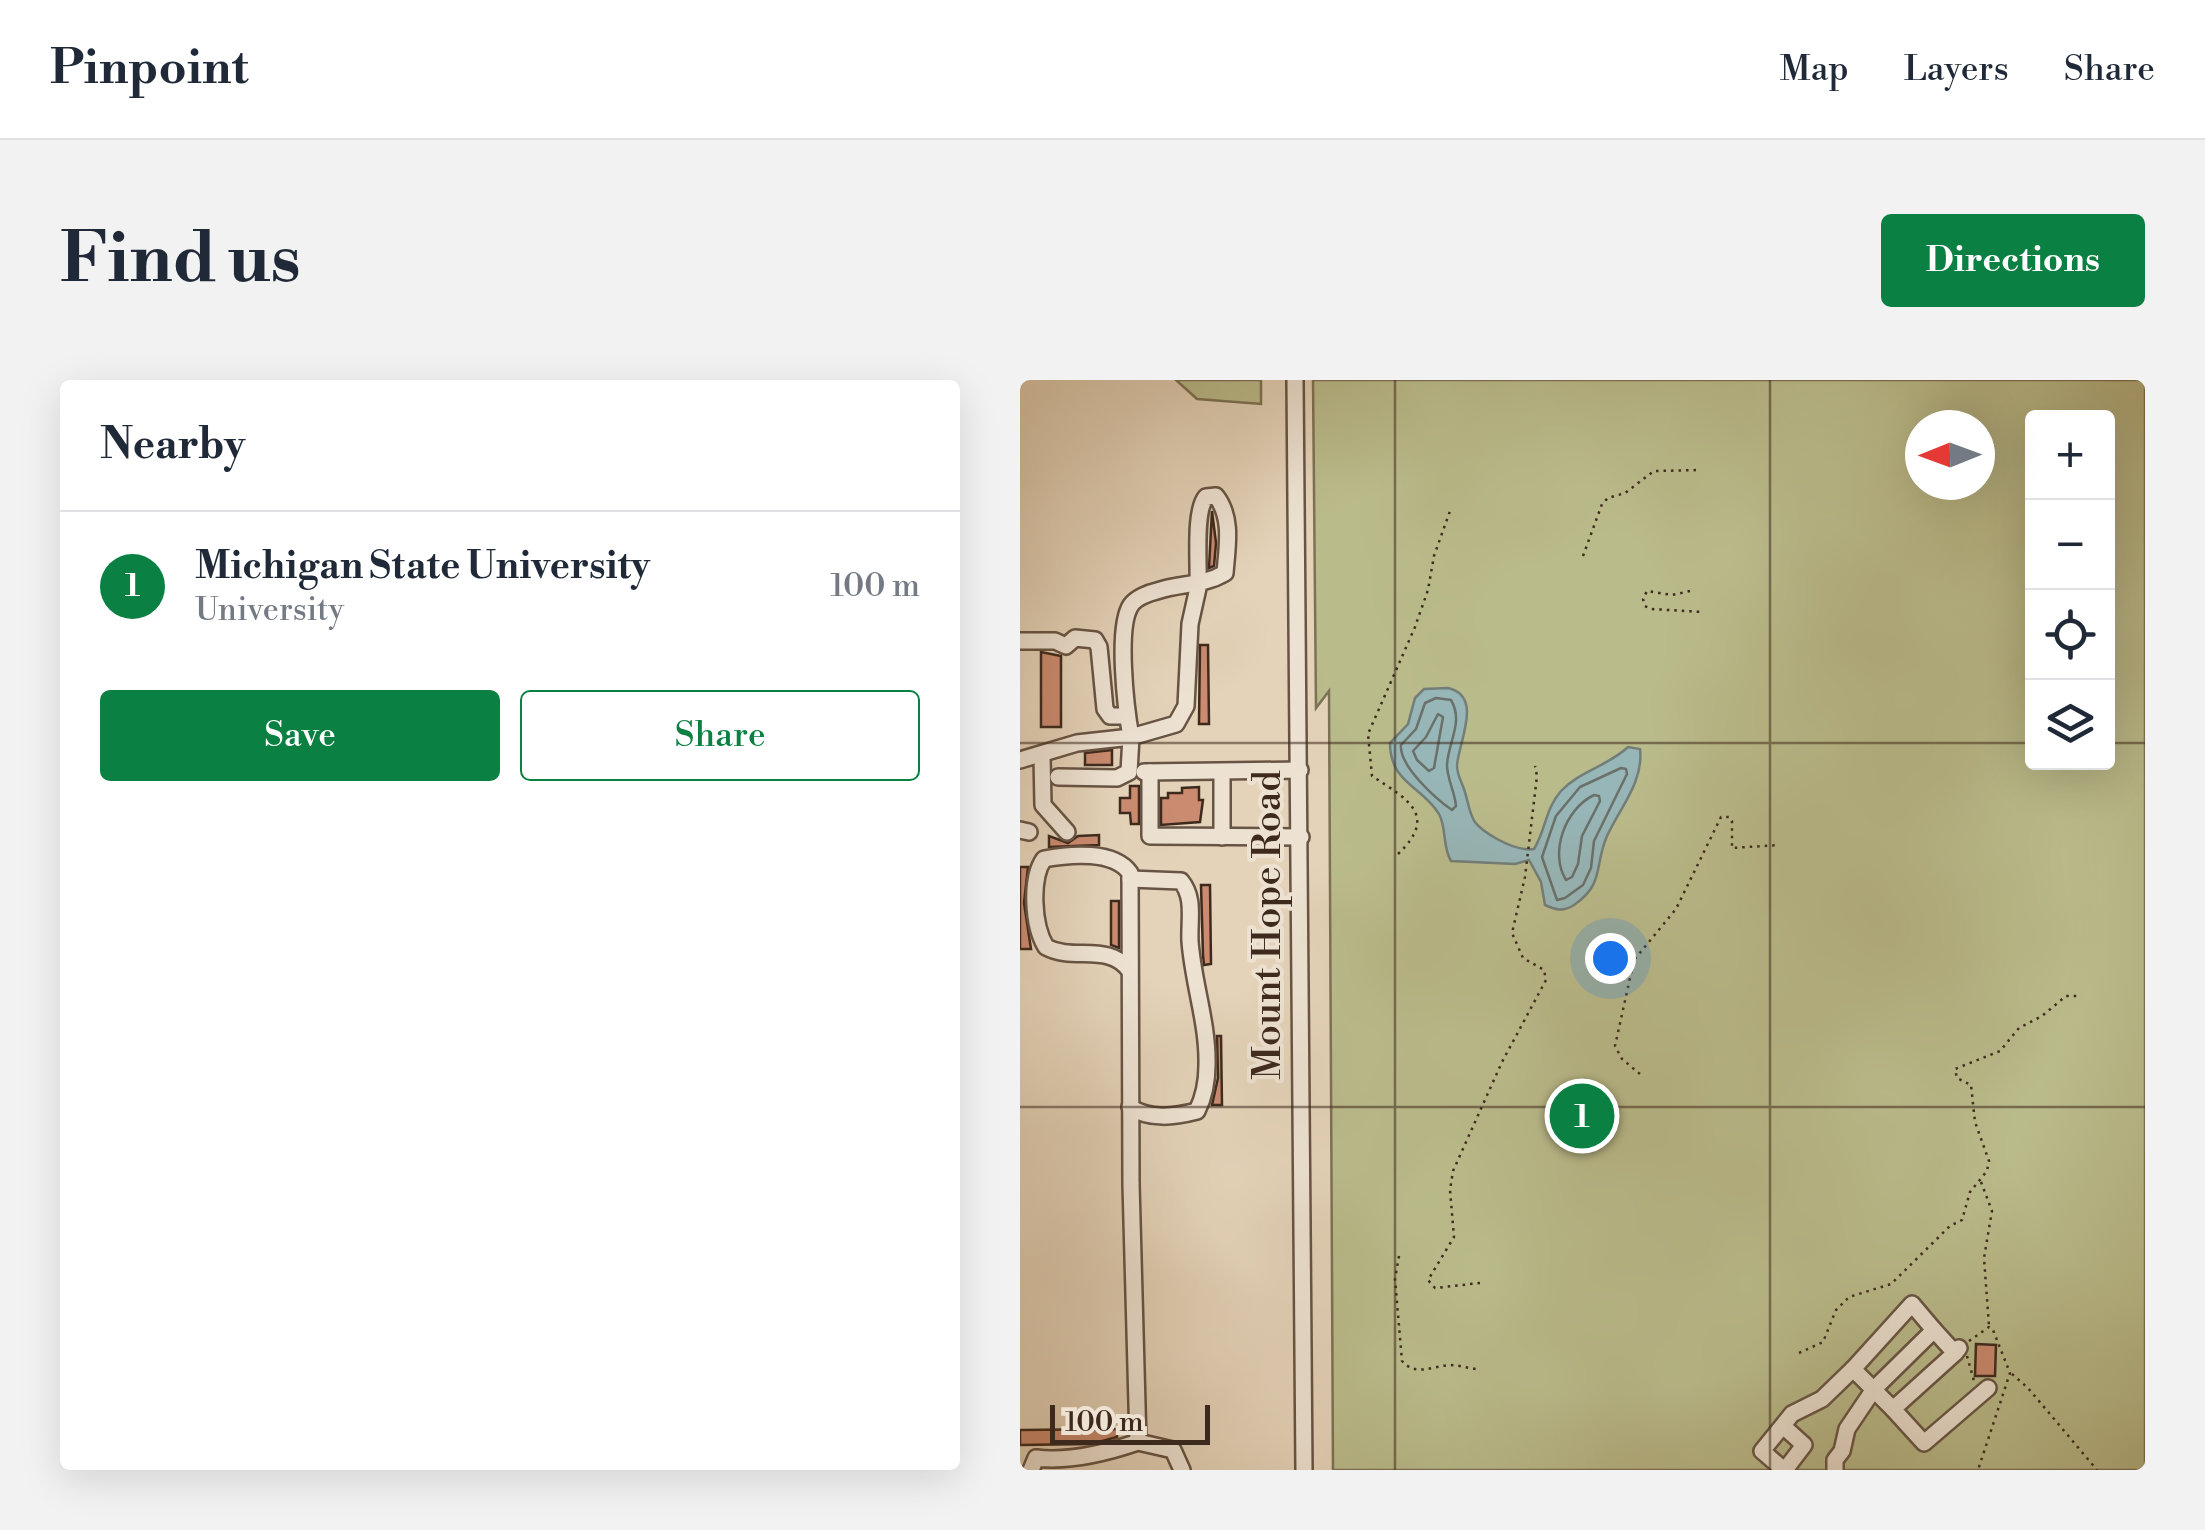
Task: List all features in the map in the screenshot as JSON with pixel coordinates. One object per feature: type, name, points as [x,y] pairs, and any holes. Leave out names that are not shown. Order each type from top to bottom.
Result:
[{"type":"street","name":"Mount Hope Road","points":[[1295,380],[1304,1470]]},
{"type":"street","points":[[1020,760],[1077,743],[1131,736],[1176,724],[1186,706],[1190,624],[1198,584],[1200,504],[1206,496],[1216,496],[1224,506],[1228,532],[1224,573],[1210,582],[1198,584],[1158,590],[1134,600],[1127,612],[1123,658],[1131,736],[1130,772]]},
{"type":"street","points":[[1020,641],[1055,641],[1066,646],[1075,638],[1095,640],[1105,709],[1110,716],[1127,716]]},
{"type":"street","points":[[1042,756],[1043,805],[1067,832]]},
{"type":"street","points":[[1058,777],[1300,770]]},
{"type":"street","points":[[1150,772],[1150,836],[1300,837]]},
{"type":"street","points":[[1222,772],[1222,837]]},
{"type":"street","points":[[1130,971],[1109,954],[1068,954],[1046,947],[1038,930],[1037,901],[1038,867],[1044,858],[1115,859],[1124,864],[1130,878],[1130,971],[1130,1106],[1138,1442]]},
{"type":"street","points":[[1130,878],[1181,881],[1190,892],[1191,952],[1207,1065],[1203,1099],[1197,1111],[1179,1116],[1144,1116],[1130,1106]]},
{"type":"street","points":[[1783,1426],[1804,1445],[1784,1470],[1762,1451],[1792,1414],[1822,1398],[1912,1304],[1957,1351],[1893,1408]]},
{"type":"street","points":[[1835,1470],[1847,1429],[1874,1389],[1934,1330]]},
{"type":"street","points":[[1853,1369],[1924,1443],[1988,1388]]},
{"type":"street","points":[[1031,1470],[1036,1458],[1060,1461],[1111,1452],[1138,1442],[1173,1450],[1182,1470]]},
{"type":"street","points":[[1842,1451],[1848,1470]]},
{"type":"path","points":[[1584,556],[1602,504],[1608,498],[1620,496],[1654,471],[1700,470]]},
{"type":"path","points":[[1398,854],[1409,843],[1419,822],[1416,809],[1372,776],[1368,734],[1415,628],[1450,511]]},
{"type":"path","points":[[1690,591],[1672,596],[1647,591],[1644,606],[1703,612]]},
{"type":"path","points":[[1480,1283],[1435,1288],[1428,1280],[1454,1238],[1450,1190],[1453,1171],[1502,1062],[1546,980],[1544,970],[1524,958],[1513,939],[1526,869],[1535,766]]},
{"type":"path","points":[[1640,1074],[1614,1046],[1634,960],[1676,909],[1721,817],[1732,821],[1732,848],[1778,845]]},
{"type":"path","points":[[1800,1353],[1823,1342],[1836,1310],[1849,1297],[1891,1284],[1950,1226],[1962,1220],[1970,1192],[1989,1162],[1975,1122],[1973,1092],[1969,1082],[1957,1078],[1954,1069],[2000,1052],[2019,1028],[2042,1016],[2066,996],[2081,996]]},
{"type":"path","points":[[1980,1179],[1992,1211],[1984,1258],[1989,1327]]},
{"type":"path","points":[[1400,1256],[1396,1278],[1402,1361],[1408,1368],[1418,1370],[1449,1365],[1476,1370]]},
{"type":"path","points":[[1957,1351],[1970,1359],[1973,1380],[1988,1388]]},
{"type":"path","points":[[2010,1373],[2028,1388],[2097,1470]]},
{"type":"green space","points":[[1176,380],[1261,380],[1261,404],[1197,399]]},
{"type":"green space","points":[[1313,380],[2145,380],[2145,1470],[1333,1470],[1329,691],[1316,708]]},
{"type":"water","points":[[1448,688],[1459,693],[1467,710],[1457,766],[1473,818],[1487,833],[1515,847],[1534,849],[1552,805],[1569,784],[1628,747],[1640,749],[1635,783],[1607,836],[1595,882],[1574,905],[1560,910],[1545,905],[1541,882],[1529,860],[1515,864],[1451,861],[1439,814],[1395,767],[1390,743],[1408,724],[1415,698],[1424,689]]},
{"type":"building","points":[[1212,511],[1216,543],[1214,566],[1209,568]]},
{"type":"building","points":[[1200,645],[1208,645],[1209,724],[1199,724]]},
{"type":"building","points":[[1041,652],[1061,656],[1061,727],[1041,727]]},
{"type":"building","points":[[1112,750],[1112,765],[1085,765],[1085,753]]},
{"type":"building","points":[[1130,786],[1139,786],[1139,824],[1131,824],[1130,813],[1120,813],[1120,798],[1130,798]]},
{"type":"building","points":[[1199,787],[1199,800],[1203,800],[1200,822],[1161,825],[1161,798],[1168,798],[1168,793],[1182,793],[1182,788]]},
{"type":"building","points":[[1099,835],[1099,845],[1049,847],[1049,836],[1068,843],[1078,836]]},
{"type":"building","points":[[1020,867],[1028,867],[1024,903],[1031,949],[1020,949]]},
{"type":"building","points":[[1201,885],[1210,885],[1211,964],[1204,965],[1203,955]]},
{"type":"building","points":[[1111,901],[1119,901],[1119,948],[1111,945]]},
{"type":"building","points":[[1217,1036],[1221,1036],[1222,1105],[1212,1105],[1218,1078]]},
{"type":"building","points":[[1976,1344],[1996,1345],[1995,1376],[1975,1376]]},
{"type":"building","points":[[1117,1429],[1117,1437],[1091,1444],[1020,1445],[1020,1430]]},
{"type":"place","name":"Michigan State University","points":[[1582,1116]]}]
